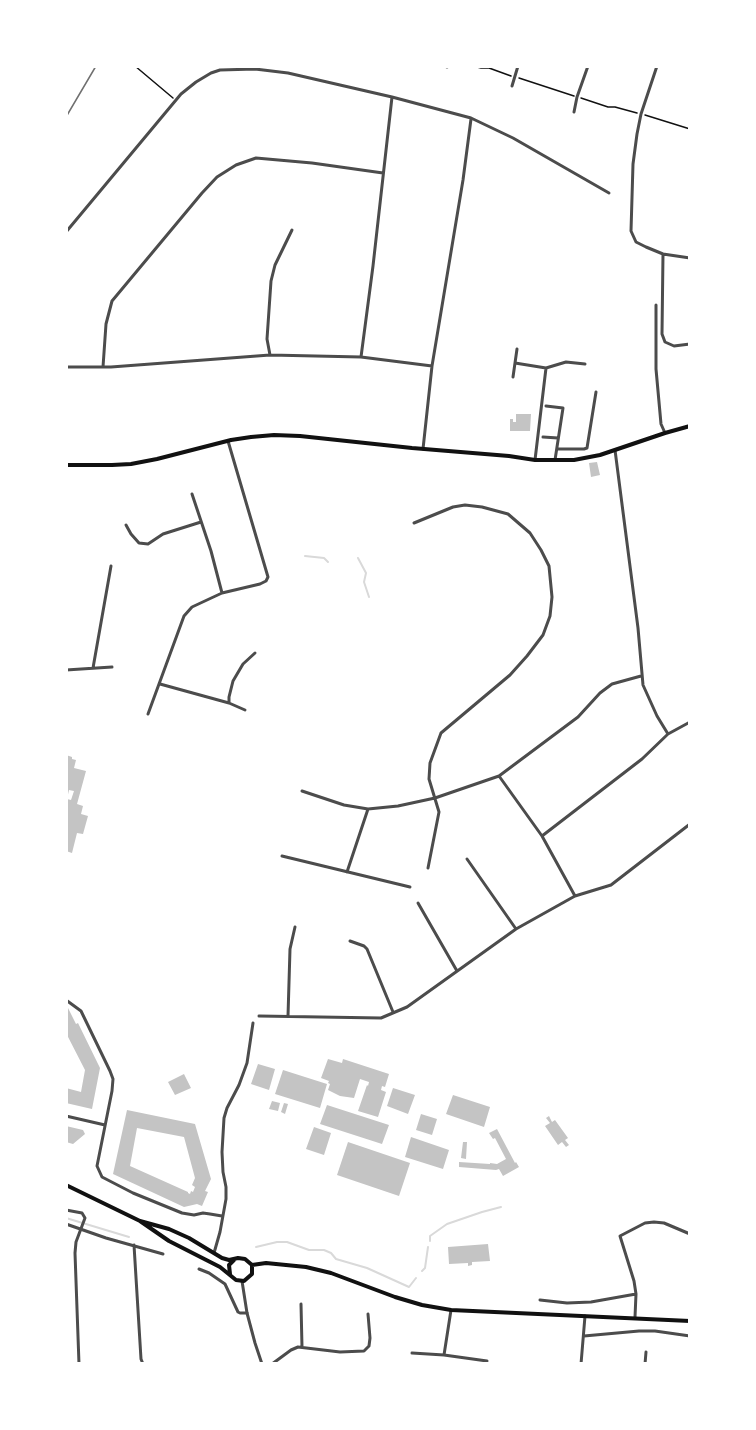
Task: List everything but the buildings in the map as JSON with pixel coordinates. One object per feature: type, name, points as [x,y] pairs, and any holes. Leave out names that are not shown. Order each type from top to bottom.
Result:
[{"type":"main road","points":[[66,465],[131,464],[258,436],[300,436],[535,460],[555,460],[591,457],[690,426]]},
{"type":"main road","points":[[66,1185],[140,1221],[220,1267],[236,1280],[247,1280],[252,1272],[252,1266],[245,1259],[222,1258],[169,1228],[140,1221]]},
{"type":"main road","points":[[230,1275],[229,1265],[235,1259]]},
{"type":"main road","points":[[252,1266],[275,1263],[306,1266],[395,1297],[451,1310],[690,1321]]},
{"type":"street","points":[[512,87],[518,66]]},
{"type":"street","points":[[574,112],[588,66]]},
{"type":"street","points":[[657,66],[641,114],[637,134],[633,164],[632,231],[636,242],[663,254],[690,258]]},
{"type":"street","points":[[66,232],[181,94],[196,82],[220,70],[247,69],[288,73],[471,118],[513,138],[609,193]]},
{"type":"street","points":[[361,357],[392,97]]},
{"type":"street","points":[[423,449],[432,366],[471,118]]},
{"type":"street","points":[[103,367],[106,324],[112,301],[201,193],[217,177],[236,165],[256,158],[383,172]]},
{"type":"street","points":[[270,355],[267,339],[271,281],[275,264],[292,230]]},
{"type":"street","points":[[663,254],[662,334],[665,342],[674,346],[690,344]]},
{"type":"street","points":[[656,305],[656,369],[661,424],[665,433]]},
{"type":"street","points":[[513,377],[517,349]]},
{"type":"street","points":[[66,367],[103,367],[270,355],[361,357],[432,366]]},
{"type":"street","points":[[515,363],[546,368],[566,362],[585,364]]},
{"type":"street","points":[[535,460],[546,368]]},
{"type":"street","points":[[557,449],[587,448],[596,392]]},
{"type":"street","points":[[546,406],[563,408],[555,460]]},
{"type":"street","points":[[543,437],[558,438]]},
{"type":"street","points":[[148,714],[184,616],[192,607],[222,593],[260,584],[268,577],[228,441]]},
{"type":"street","points":[[615,450],[638,626],[641,676],[650,702],[668,734]]},
{"type":"street","points":[[192,494],[222,593]]},
{"type":"street","points":[[414,523],[453,507],[465,505],[508,514],[530,533],[549,566],[552,579],[550,616],[543,635],[510,675],[441,733],[430,763],[429,779],[439,812],[428,868]]},
{"type":"street","points":[[126,525],[140,543],[148,544],[163,534],[201,522]]},
{"type":"street","points":[[93,668],[111,566]]},
{"type":"street","points":[[229,703],[233,681],[243,664],[255,653]]},
{"type":"street","points":[[66,670],[112,667]]},
{"type":"street","points":[[302,791],[344,805],[368,808],[396,806],[435,798],[499,776],[578,717],[600,693],[612,684],[641,676]]},
{"type":"street","points":[[160,684],[229,703],[245,710]]},
{"type":"street","points":[[542,836],[638,762],[668,734],[690,722]]},
{"type":"street","points":[[499,776],[542,836],[575,896]]},
{"type":"street","points":[[347,872],[368,808]]},
{"type":"street","points":[[259,1016],[381,1018],[425,995],[516,929],[575,896],[611,885],[690,824]]},
{"type":"street","points":[[282,856],[410,887]]},
{"type":"street","points":[[467,859],[516,929]]},
{"type":"street","points":[[418,903],[457,971]]},
{"type":"street","points":[[288,1016],[290,943],[295,927]]},
{"type":"street","points":[[350,941],[367,949],[393,1012]]},
{"type":"street","points":[[66,1000],[81,1011],[113,1079],[97,1166],[102,1177],[133,1193],[182,1213],[222,1216]]},
{"type":"street","points":[[214,1253],[220,1232],[226,1187],[222,1152],[224,1118],[247,1063],[253,1023]]},
{"type":"street","points":[[66,1116],[105,1125]]},
{"type":"street","points":[[66,1210],[82,1213],[85,1218],[76,1242],[75,1253],[79,1364]]},
{"type":"street","points":[[635,1317],[634,1281],[620,1236],[645,1223],[654,1222],[664,1223],[690,1234]]},
{"type":"street","points":[[66,1224],[163,1254]]},
{"type":"street","points":[[134,1245],[143,1364]]},
{"type":"street","points":[[199,1269],[225,1284],[238,1312],[247,1313]]},
{"type":"street","points":[[242,1281],[247,1313],[262,1364]]},
{"type":"street","points":[[540,1300],[567,1303],[591,1302],[636,1294]]},
{"type":"street","points":[[301,1304],[302,1347]]},
{"type":"street","points":[[444,1355],[451,1310]]},
{"type":"street","points":[[272,1364],[291,1350],[302,1347],[340,1352],[364,1351],[369,1346],[370,1338],[368,1314]]},
{"type":"street","points":[[581,1364],[585,1316]]},
{"type":"street","points":[[584,1336],[639,1331],[690,1336]]},
{"type":"street","points":[[645,1364],[646,1352]]},
{"type":"street","points":[[412,1353],[487,1361]]},
{"type":"path","points":[[135,66],[176,100]]},
{"type":"waterway","points":[[305,556],[324,558],[328,562]]},
{"type":"waterway","points":[[358,558],[366,573],[364,582],[369,597]]},
{"type":"waterway","points":[[430,1241],[430,1236],[447,1224],[501,1207]]},
{"type":"waterway","points":[[66,1218],[129,1237]]},
{"type":"waterway","points":[[256,1247],[287,1242],[309,1250],[324,1250],[336,1259],[367,1268],[409,1287],[416,1278]]},
{"type":"waterway","points":[[422,1271],[425,1268],[428,1247]]},
{"type":"tram line","points":[[66,117],[96,66]]}]
